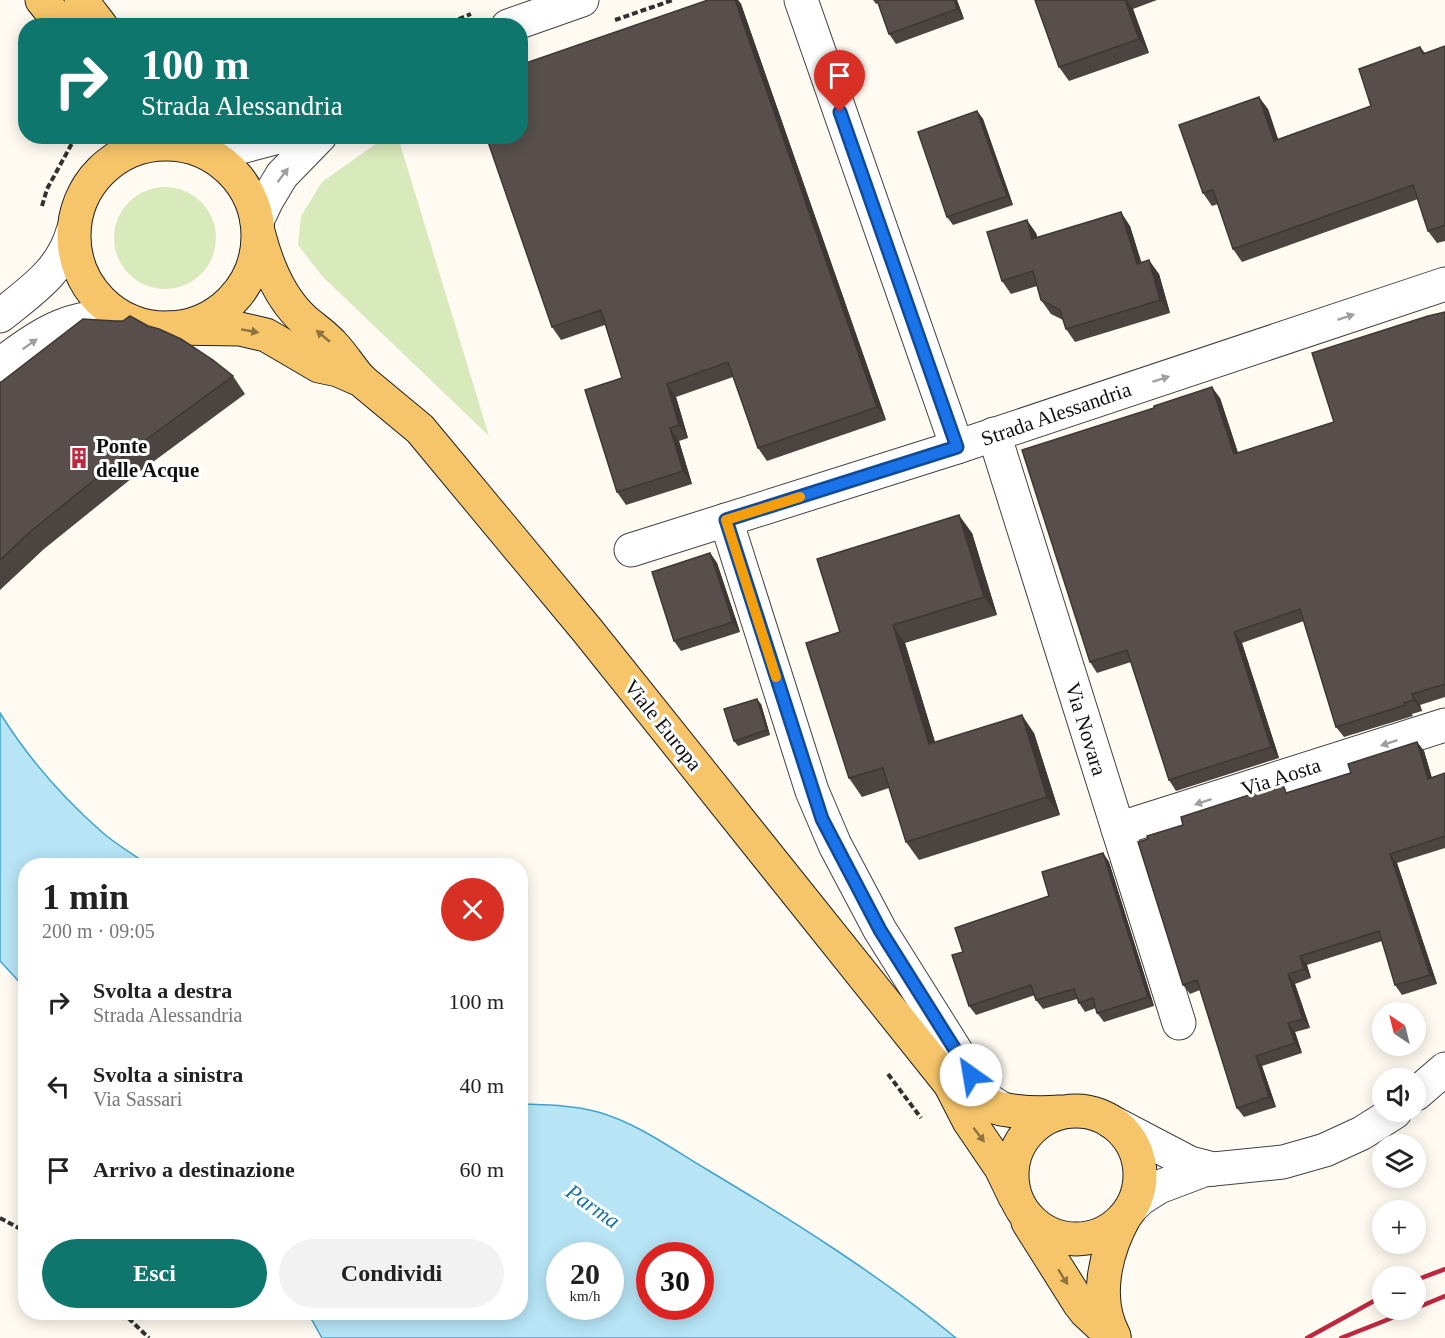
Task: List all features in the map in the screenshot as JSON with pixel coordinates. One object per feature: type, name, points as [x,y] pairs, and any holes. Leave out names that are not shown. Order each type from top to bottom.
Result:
[{"type":"main road","points":[[42,0],[57,18]]},
{"type":"main road","points":[[81,0],[94,18]]},
{"type":"main road","points":[[104,144],[81,199],[73,231],[78,263],[93,292],[110,309],[130,321],[170,328],[198,322],[211,316],[223,308],[242,288],[254,262],[258,235],[257,221],[249,194],[242,183],[220,161],[196,145],[174,144]]},
{"type":"main road","points":[[89,184],[99,171],[112,161],[154,144]]},
{"type":"main road","name":"Viale Europa","points":[[257,221],[263,250],[281,292],[296,312],[334,346],[344,362],[361,380],[407,416],[440,451],[587,630],[950,1084]]},
{"type":"main road","name":"Viale Europa","points":[[170,328],[209,327],[254,331],[277,340],[319,366],[349,374],[361,380]]},
{"type":"main road","points":[[950,1084],[964,1097],[1002,1109],[1027,1113],[1083,1112],[1110,1121],[1121,1130],[1136,1154],[1140,1182],[1111,1249],[1102,1294],[1106,1317],[1115,1338]]},
{"type":"main road","points":[[950,1084],[969,1121],[1001,1168],[1018,1203],[1079,1303],[1115,1338]]},
{"type":"main road","points":[[1068,1112],[1041,1121],[1021,1142],[1012,1169],[1018,1203],[1039,1228],[1064,1238],[1077,1240],[1114,1227],[1128,1212]]},
{"type":"street","points":[[528,19],[582,0]]},
{"type":"street","points":[[801,0],[957,447]]},
{"type":"street","points":[[196,145],[237,149],[254,144]]},
{"type":"street","points":[[257,221],[282,176],[312,144]]},
{"type":"street","points":[[0,316],[35,288],[61,261],[73,231]]},
{"type":"street","name":"Strada Alessandria","points":[[632,550],[1444,290]]},
{"type":"street","points":[[0,366],[36,340],[62,325],[94,317],[130,321]]},
{"type":"street","name":"Via Novara","points":[[994,435],[1179,1023]]},
{"type":"street","points":[[726,520],[812,791],[831,836],[880,930],[988,1100],[1002,1109]]},
{"type":"street","name":"Via Aosta","points":[[1118,829],[1445,725]]},
{"type":"street","points":[[1426,1086],[1445,1069]]},
{"type":"street","points":[[1110,1121],[1190,1162],[1213,1169]]},
{"type":"street","points":[[1128,1212],[1140,1199],[1158,1187],[1204,1170],[1283,1162],[1325,1150],[1362,1133],[1379,1122]]},
{"type":"path","points":[[884,1068],[923,1121]]},
{"type":"path","points":[[0,1218],[18,1228]]},
{"type":"path","points":[[130,1320],[149,1338]]},
{"type":"green space","points":[[376,144],[400,144],[489,436],[322,276],[298,245],[301,216],[322,182]]},
{"type":"green space","points":[[165,187],[184,191],[201,202],[212,219],[216,238],[212,257],[201,274],[184,285],[165,289],[146,285],[129,274],[118,257],[114,238],[118,219],[129,202],[146,191]]},
{"type":"water","points":[[0,713],[34,762],[74,806],[108,837],[138,858],[18,858],[18,980],[0,961]]},
{"type":"water","name":"Parma","points":[[528,1104],[579,1108],[598,1112],[654,1137],[834,1249],[896,1292],[956,1338],[322,1338],[312,1320],[528,1320]]},
{"type":"building","points":[[708,0],[735,0],[877,407],[758,448],[728,362],[667,384],[679,425],[670,428],[683,471],[617,492],[585,390],[622,378],[601,310],[552,327],[489,144],[528,144],[528,62]]},
{"type":"building","points":[[877,0],[954,0],[957,9],[889,34]]},
{"type":"building","points":[[1035,0],[1125,0],[1139,39],[1059,67]]},
{"type":"building","points":[[1445,46],[1445,225],[1428,231],[1413,185],[1233,249],[1213,190],[1203,193],[1179,125],[1259,97],[1274,141],[1371,106],[1359,69],[1420,47],[1423,54]]},
{"type":"building","points":[[977,111],[1007,196],[947,217],[918,132]]},
{"type":"building","points":[[1121,212],[1137,264],[1149,260],[1160,300],[1066,329],[1060,310],[1041,300],[1033,271],[1002,281],[987,232],[1027,220],[1032,239]]},
{"type":"building","points":[[1445,312],[1445,684],[1412,694],[1414,700],[1404,703],[1405,705],[1336,727],[1300,609],[1234,632],[1271,747],[1169,780],[1127,650],[1090,662],[1022,450],[1212,387],[1234,454],[1334,422],[1312,353]]},
{"type":"building","name":"Ponte delle Acque","points":[[130,316],[181,339],[233,376],[129,452],[31,531],[0,560],[0,383],[83,319],[123,321]]},
{"type":"building","points":[[959,515],[984,597],[893,625],[929,744],[1022,715],[1047,797],[906,842],[883,768],[849,778],[806,643],[840,632],[817,559]]},
{"type":"building","points":[[710,553],[733,622],[674,641],[652,572]]},
{"type":"building","points":[[757,699],[767,730],[734,741],[724,709]]},
{"type":"building","points":[[1417,742],[1428,779],[1445,773],[1445,836],[1390,854],[1430,975],[1395,985],[1379,931],[1300,956],[1304,969],[1288,974],[1303,1019],[1288,1023],[1295,1043],[1256,1056],[1269,1097],[1237,1108],[1197,980],[1183,985],[1138,842],[1148,839],[1147,836],[1183,825],[1181,817],[1283,784],[1286,793],[1351,773],[1348,764]]},
{"type":"building","points":[[1103,853],[1148,997],[1097,1013],[1093,998],[1079,1003],[1074,989],[1036,1000],[1031,985],[969,1006],[952,955],[963,952],[955,928],[1049,896],[1042,872]]},
{"type":"railway","points":[[1426,1276],[1445,1269]]},
{"type":"railway","points":[[1426,1304],[1445,1296]]},
{"type":"railway","points":[[1307,1338],[1372,1302]]},
{"type":"railway","points":[[1341,1338],[1387,1320]]},
{"type":"slow traffic","points":[[776,677],[726,520],[800,497]]},
{"type":"place","name":"Ponte delle Acque","points":[[79,458]]},
{"type":"route","points":[[840,112],[957,447],[726,520],[822,819],[880,930],[971,1075]]}]
